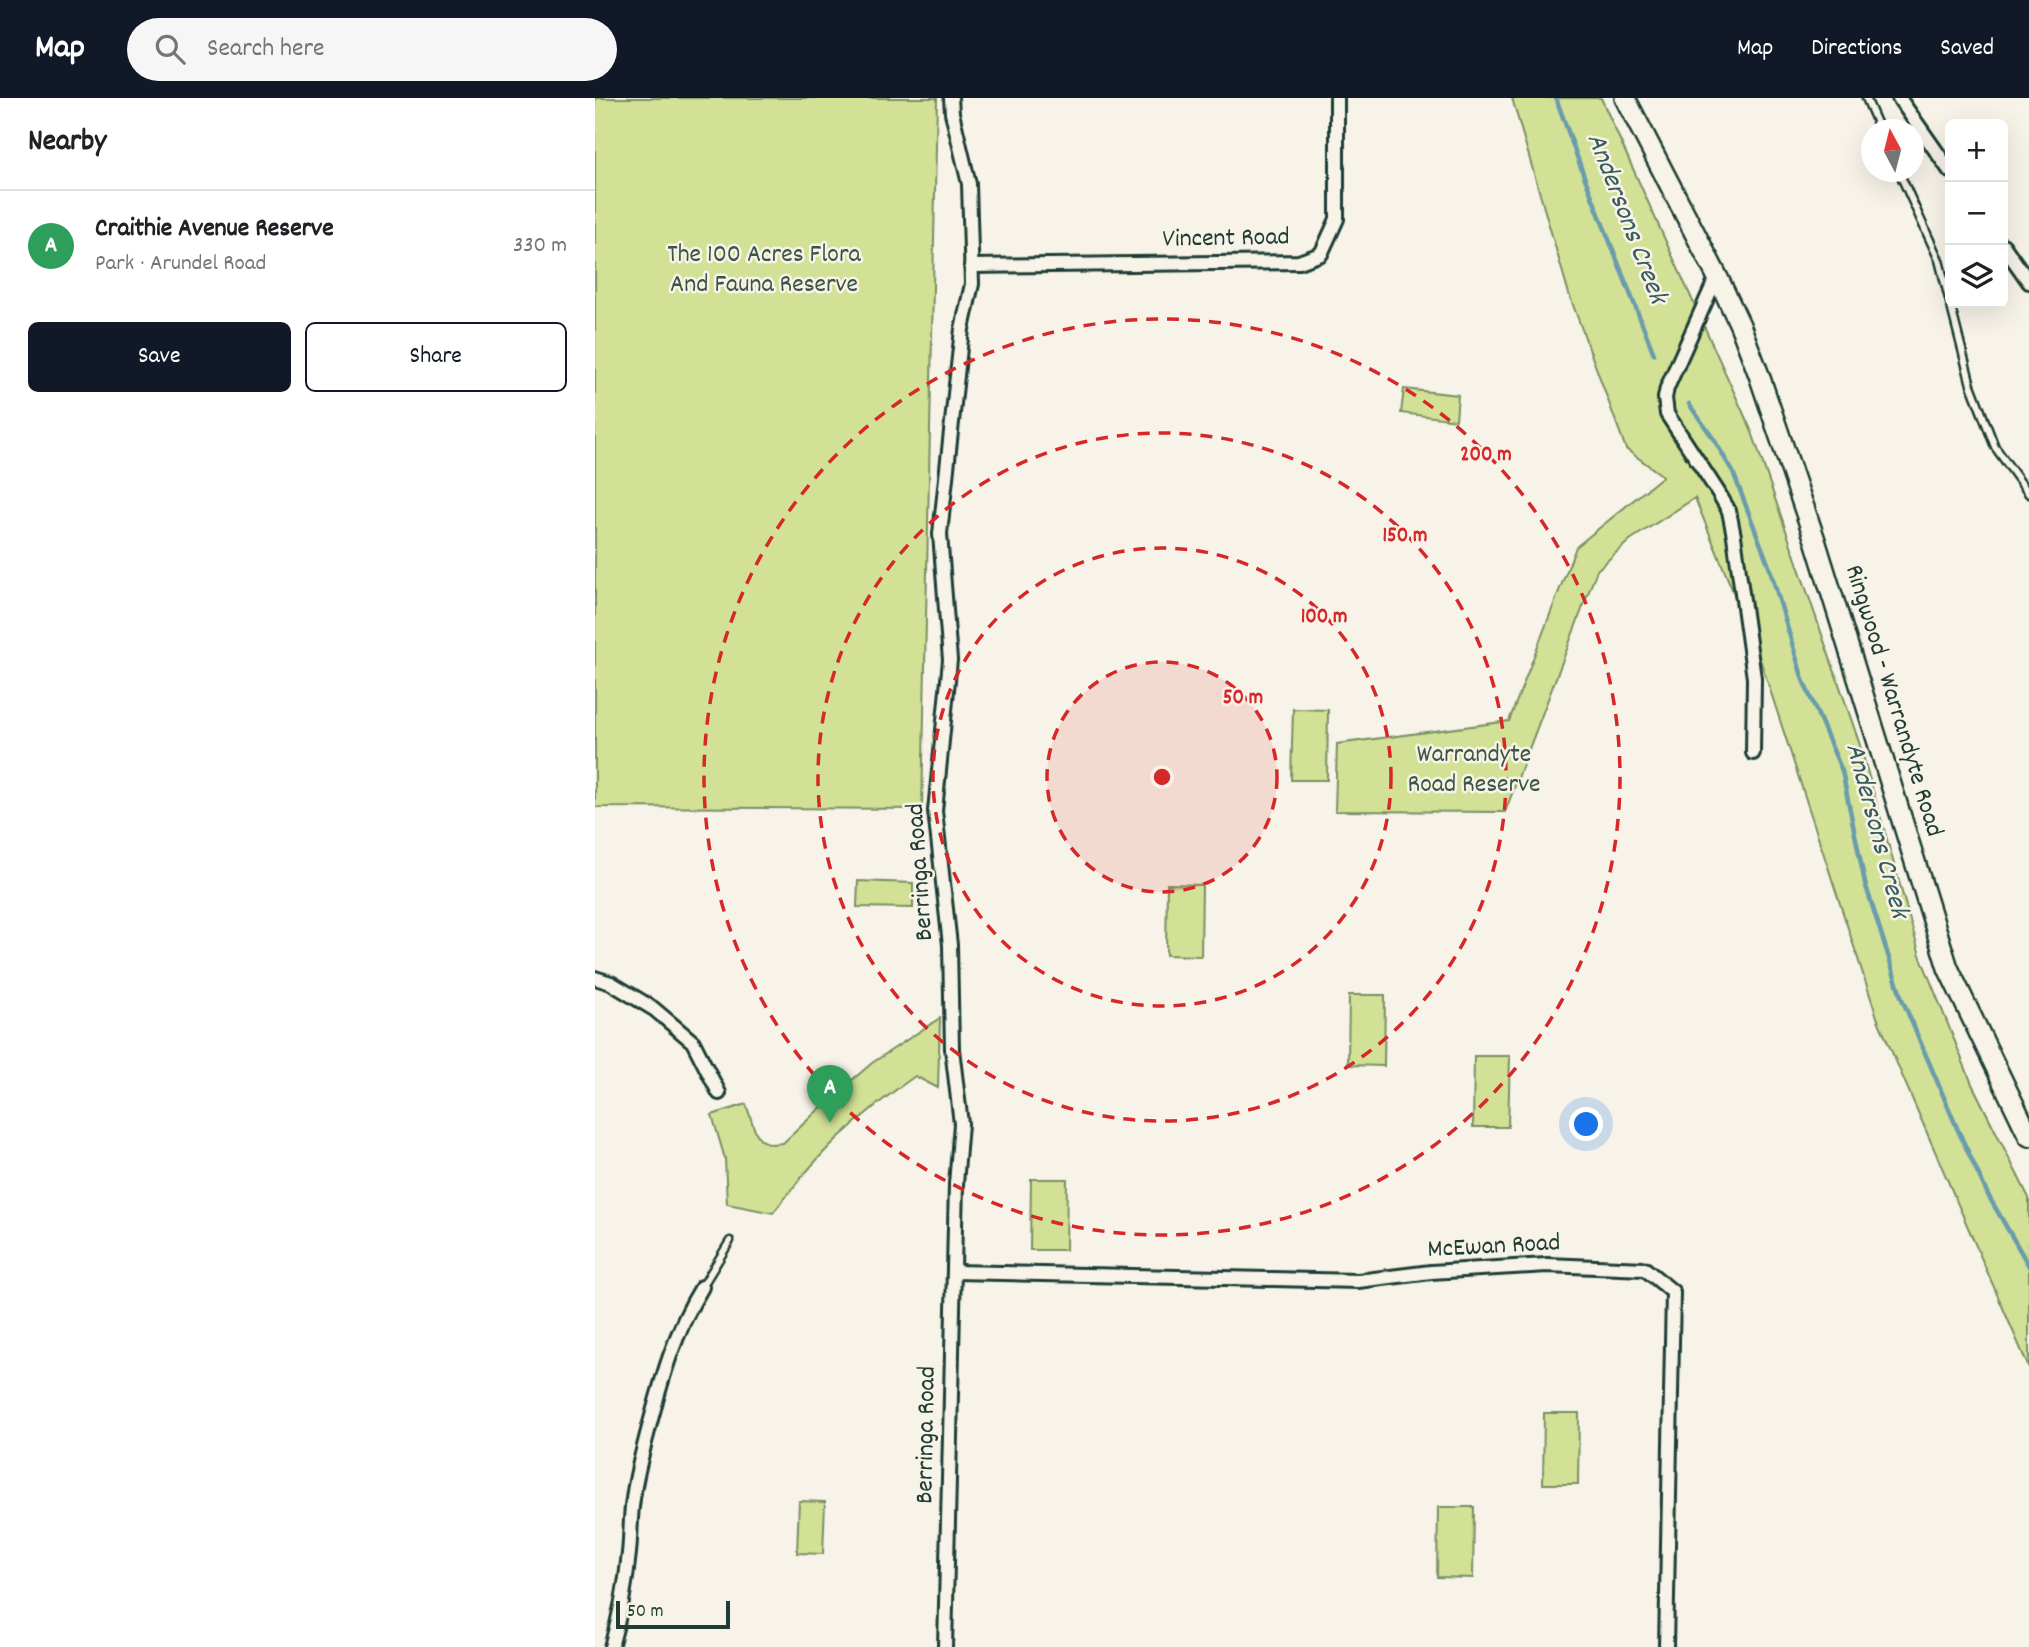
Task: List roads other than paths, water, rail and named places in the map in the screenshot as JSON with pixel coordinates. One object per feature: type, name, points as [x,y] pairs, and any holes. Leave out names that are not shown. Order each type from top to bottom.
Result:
[{"type":"main road","name":"Ringwood - Warrandyte Road","points":[[1625,98],[1740,325],[1811,527],[1948,968],[2029,1136]]},
{"type":"street","name":"Berringa Road","points":[[945,1647],[956,1184],[961,1124],[952,1049],[950,945],[935,811],[950,660],[940,534],[962,329],[972,284],[969,184],[951,98]]},
{"type":"street","name":"Vincent Road","points":[[971,266],[1299,262],[1321,254],[1337,219],[1337,98]]},
{"type":"street","points":[[1899,98],[1945,164]]},
{"type":"street","points":[[2008,252],[2029,282]]},
{"type":"street","points":[[1717,276],[1665,398],[1667,414],[1729,511],[1754,678],[1753,753]]},
{"type":"street","points":[[595,978],[611,983],[654,1009],[693,1042],[719,1093]]},
{"type":"street","name":"McEwan Road","points":[[954,1272],[1358,1281],[1431,1272],[1546,1265],[1645,1269],[1672,1292],[1666,1647]]},
{"type":"street","points":[[611,1647],[623,1597],[638,1464],[669,1357],[688,1310],[702,1287]]},
{"type":"lane","points":[[1866,98],[1875,119]]},
{"type":"lane","points":[[1904,182],[1939,260],[1971,385],[1995,447],[2029,494]]},
{"type":"lane","points":[[702,1287],[730,1241]]},
{"type":"waterway","name":"Andersons Creek","points":[[1556,98],[1654,354]]},
{"type":"waterway","name":"Andersons Creek","points":[[1689,404],[1733,472],[1769,566],[1803,680],[1842,771],[1865,883],[1902,999],[1988,1195],[2029,1266]]},
{"type":"place","name":"Craithie Avenue Reserve","points":[[830,1123]]},
{"type":"park label","name":"The 100 Acres Flora And Fauna Reserve","points":[[764,270]]},
{"type":"park label","name":"Warrandyte Road Reserve","points":[[1474,770]]}]
